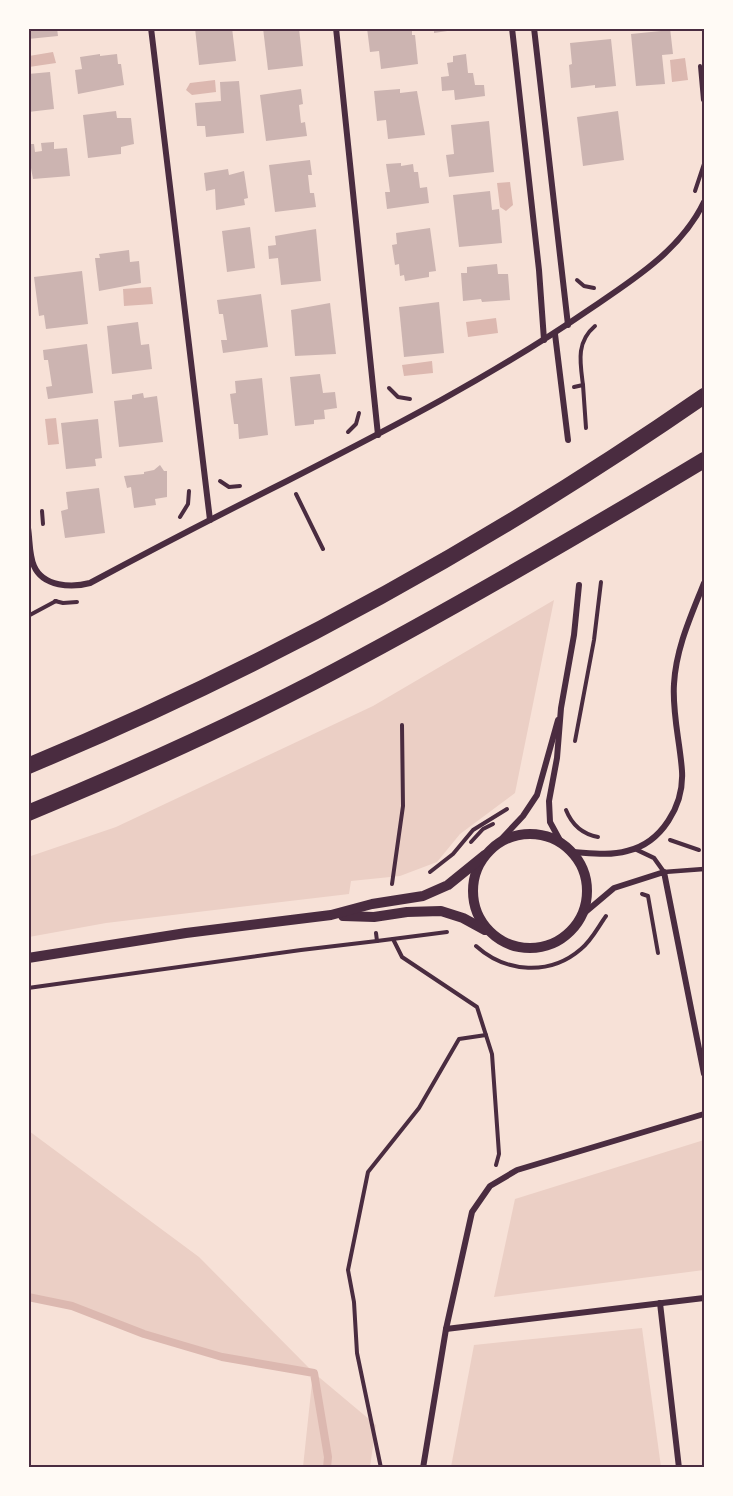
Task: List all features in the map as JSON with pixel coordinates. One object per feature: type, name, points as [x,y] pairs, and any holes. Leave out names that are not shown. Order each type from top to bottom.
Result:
[{"type":"highway","points":[[28,766],[159,709],[326,628],[407,583],[553,496],[705,396]]},
{"type":"highway","points":[[28,813],[145,763],[313,682],[456,604],[705,459]]},
{"type":"street","points":[[151,28],[210,520]]},
{"type":"street","points":[[336,28],[378,435]]},
{"type":"street","points":[[512,28],[539,270],[544,340]]},
{"type":"street","points":[[534,28],[568,325]]},
{"type":"street","points":[[28,528],[32,557],[37,571],[49,580],[68,586],[90,583],[378,435],[555,334],[668,251],[692,224],[705,202]]},
{"type":"street","points":[[555,334],[568,440]]},
{"type":"street","points":[[572,852],[615,853],[635,849],[661,830],[675,808],[682,784],[673,686],[676,658],[686,626],[705,583]]},
{"type":"street","points":[[489,933],[477,915],[473,900],[473,881],[489,852],[523,816],[537,795],[561,708],[574,635],[579,585]]},
{"type":"street","points":[[561,708],[557,759],[549,812],[553,830],[562,844]]},
{"type":"street","points":[[28,958],[186,933],[331,915],[372,904],[423,896],[460,877],[509,838],[526,833],[548,836],[562,844],[577,858],[586,878],[587,895],[582,915]]},
{"type":"street","points":[[331,915],[374,917],[407,912],[441,911],[463,918],[508,945],[525,948],[544,946],[564,937],[582,915],[614,888],[664,872],[705,1074]]},
{"type":"street","points":[[423,1467],[446,1329],[472,1212],[490,1186],[517,1170],[705,1114]]},
{"type":"street","points":[[446,1329],[705,1298]]},
{"type":"street","points":[[660,1303],[679,1467]]},
{"type":"lane","points":[[635,849],[654,858],[664,872],[705,869]]},
{"type":"path","points":[[699,66],[705,111]]},
{"type":"path","points":[[693,199],[705,164]]},
{"type":"path","points":[[575,276],[584,286],[594,288],[600,285]]},
{"type":"path","points":[[388,382],[391,392],[398,397],[409,399],[418,397]]},
{"type":"path","points":[[583,385],[586,428]]},
{"type":"path","points":[[345,434],[356,424],[360,411]]},
{"type":"path","points":[[218,476],[220,481],[230,487],[247,483]]},
{"type":"path","points":[[178,519],[188,504],[189,489]]},
{"type":"path","points":[[296,494],[323,549]]},
{"type":"path","points":[[42,511],[44,531]]},
{"type":"path","points":[[575,742],[594,640],[601,582]]},
{"type":"path","points":[[592,611],[594,588]]},
{"type":"path","points":[[28,616],[56,601]]},
{"type":"path","points":[[557,759],[566,760],[576,703]]},
{"type":"path","points":[[392,884],[403,807],[402,726]]},
{"type":"path","points":[[426,874],[445,862],[473,830],[512,804]]},
{"type":"path","points":[[564,805],[576,826],[587,834],[602,837]]},
{"type":"path","points":[[468,846],[483,829],[502,819]]},
{"type":"path","points":[[661,830],[671,841],[699,850]]},
{"type":"path","points":[[372,904],[372,889],[376,886],[403,882]]},
{"type":"path","points":[[634,896],[641,894],[648,896],[658,953]]},
{"type":"path","points":[[475,945],[490,957],[510,965],[531,968],[554,965],[573,956],[583,948],[611,911]]},
{"type":"path","points":[[374,917],[377,941]]},
{"type":"path","points":[[28,988],[155,969],[454,931],[442,927]]},
{"type":"path","points":[[393,939],[402,957],[477,1007],[492,1054],[499,1154],[490,1186]]},
{"type":"path","points":[[381,1467],[357,1353],[354,1302],[348,1270],[368,1172],[419,1108],[459,1039],[486,1035]]},
{"type":"shaded area","points":[[53,52],[56,63],[29,67],[29,56]]},
{"type":"shaded area","points":[[685,58],[688,80],[672,82],[670,60]]},
{"type":"shaded area","points":[[215,80],[216,92],[192,95],[186,90],[190,83]]},
{"type":"shaded area","points":[[510,182],[513,205],[506,211],[500,207],[497,183]]},
{"type":"shaded area","points":[[151,287],[153,304],[124,306],[123,289]]},
{"type":"shaded area","points":[[496,318],[498,333],[468,337],[466,322]]},
{"type":"shaded area","points":[[432,361],[433,373],[404,376],[402,365]]},
{"type":"shaded area","points":[[56,418],[59,444],[48,445],[45,419]]},
{"type":"shaded area","points":[[554,600],[515,793],[460,834],[437,862],[400,876],[351,881],[349,894],[106,923],[29,937],[28,857],[116,827],[373,706]]},
{"type":"shaded area","points":[[29,1131],[199,1257],[314,1373],[376,1425],[370,1467],[303,1467],[313,1373],[222,1357],[144,1334],[72,1306],[29,1297]]},
{"type":"shaded area","points":[[704,1140],[704,1270],[494,1297],[515,1199]]},
{"type":"shaded area","points":[[642,1328],[661,1467],[451,1467],[474,1345]]},
{"type":"building","points":[[28,28],[57,28],[58,36],[28,39]]},
{"type":"building","points":[[195,28],[232,28],[236,61],[199,65]]},
{"type":"building","points":[[263,28],[299,28],[303,66],[268,70]]},
{"type":"building","points":[[367,28],[412,28],[412,35],[415,35],[418,64],[381,69],[379,51],[370,52]]},
{"type":"building","points":[[434,28],[454,28],[454,30],[434,33]]},
{"type":"building","points":[[661,28],[670,28],[673,54],[662,55],[665,84],[636,86],[631,34],[661,31]]},
{"type":"building","points":[[611,39],[616,86],[595,88],[595,85],[571,88],[570,43]]},
{"type":"building","points":[[100,54],[100,56],[117,54],[124,85],[78,94],[75,70],[82,69],[80,57]]},
{"type":"building","points":[[466,54],[468,73],[473,73],[475,85],[484,85],[485,96],[455,100],[454,90],[442,91],[441,77],[449,76],[447,63],[453,62],[453,56]]},
{"type":"building","points":[[50,72],[54,109],[28,112],[28,74]]},
{"type":"building","points":[[239,81],[244,133],[206,137],[205,126],[197,126],[195,103],[221,101],[220,82]]},
{"type":"building","points":[[301,89],[303,104],[299,105],[301,123],[305,122],[307,136],[266,141],[260,95]]},
{"type":"building","points":[[400,89],[400,93],[417,91],[425,135],[388,139],[386,120],[377,121],[374,91]]},
{"type":"building","points":[[116,111],[117,118],[131,118],[134,144],[121,147],[121,154],[88,158],[83,115]]},
{"type":"building","points":[[618,111],[624,160],[583,166],[577,117]]},
{"type":"building","points":[[489,121],[494,172],[449,177],[446,155],[454,154],[451,125]]},
{"type":"building","points":[[54,142],[54,149],[67,148],[70,176],[33,179],[31,168],[28,168],[28,144],[34,144],[35,152],[42,151],[41,143]]},
{"type":"building","points":[[310,160],[312,175],[308,175],[310,193],[314,193],[316,207],[275,212],[269,165]]},
{"type":"building","points":[[401,163],[401,166],[413,164],[414,172],[418,172],[420,188],[427,187],[429,203],[387,209],[385,192],[390,192],[386,164]]},
{"type":"building","points":[[228,169],[229,175],[244,171],[248,198],[244,199],[245,205],[216,210],[215,189],[206,191],[204,173]]},
{"type":"building","points":[[490,191],[492,210],[499,209],[502,243],[459,247],[453,195]]},
{"type":"building","points":[[250,227],[255,268],[227,272],[222,231]]},
{"type":"building","points":[[430,228],[436,271],[429,272],[429,277],[405,281],[404,275],[400,276],[399,264],[395,265],[392,245],[397,244],[396,233]]},
{"type":"building","points":[[316,229],[321,281],[281,285],[278,258],[269,259],[268,246],[276,245],[275,236]]},
{"type":"building","points":[[129,250],[130,262],[139,261],[141,283],[99,291],[95,258],[100,258],[99,254]]},
{"type":"building","points":[[497,264],[498,274],[508,274],[510,300],[463,301],[461,273],[467,273],[467,267]]},
{"type":"building","points":[[82,271],[88,324],[46,329],[44,315],[39,316],[34,277]]},
{"type":"building","points":[[261,294],[268,347],[223,353],[221,340],[227,340],[223,314],[219,314],[217,300]]},
{"type":"building","points":[[439,302],[444,353],[404,357],[399,307]]},
{"type":"building","points":[[330,303],[336,354],[295,356],[291,310]]},
{"type":"building","points":[[138,322],[141,345],[149,344],[152,369],[112,374],[107,326]]},
{"type":"building","points":[[87,344],[93,393],[48,399],[46,387],[52,386],[48,360],[44,360],[43,350]]},
{"type":"building","points":[[320,374],[323,393],[335,392],[337,408],[324,410],[325,419],[314,420],[314,424],[295,426],[290,377]]},
{"type":"building","points":[[262,378],[268,435],[239,439],[238,424],[234,424],[230,394],[236,393],[235,381]]},
{"type":"building","points":[[143,393],[144,398],[157,396],[163,442],[119,447],[114,401],[132,399],[132,395]]},
{"type":"building","points":[[98,419],[102,458],[95,459],[96,466],[66,469],[61,423]]},
{"type":"building","points":[[160,465],[164,471],[167,471],[167,497],[155,499],[156,505],[134,508],[131,487],[127,488],[124,476],[144,474]]},
{"type":"building","points":[[99,488],[105,533],[65,538],[61,511],[68,509],[66,492]]},
{"type":"waterway","points":[[28,1297],[72,1306],[144,1334],[222,1357],[314,1373],[328,1457],[327,1468]]}]
